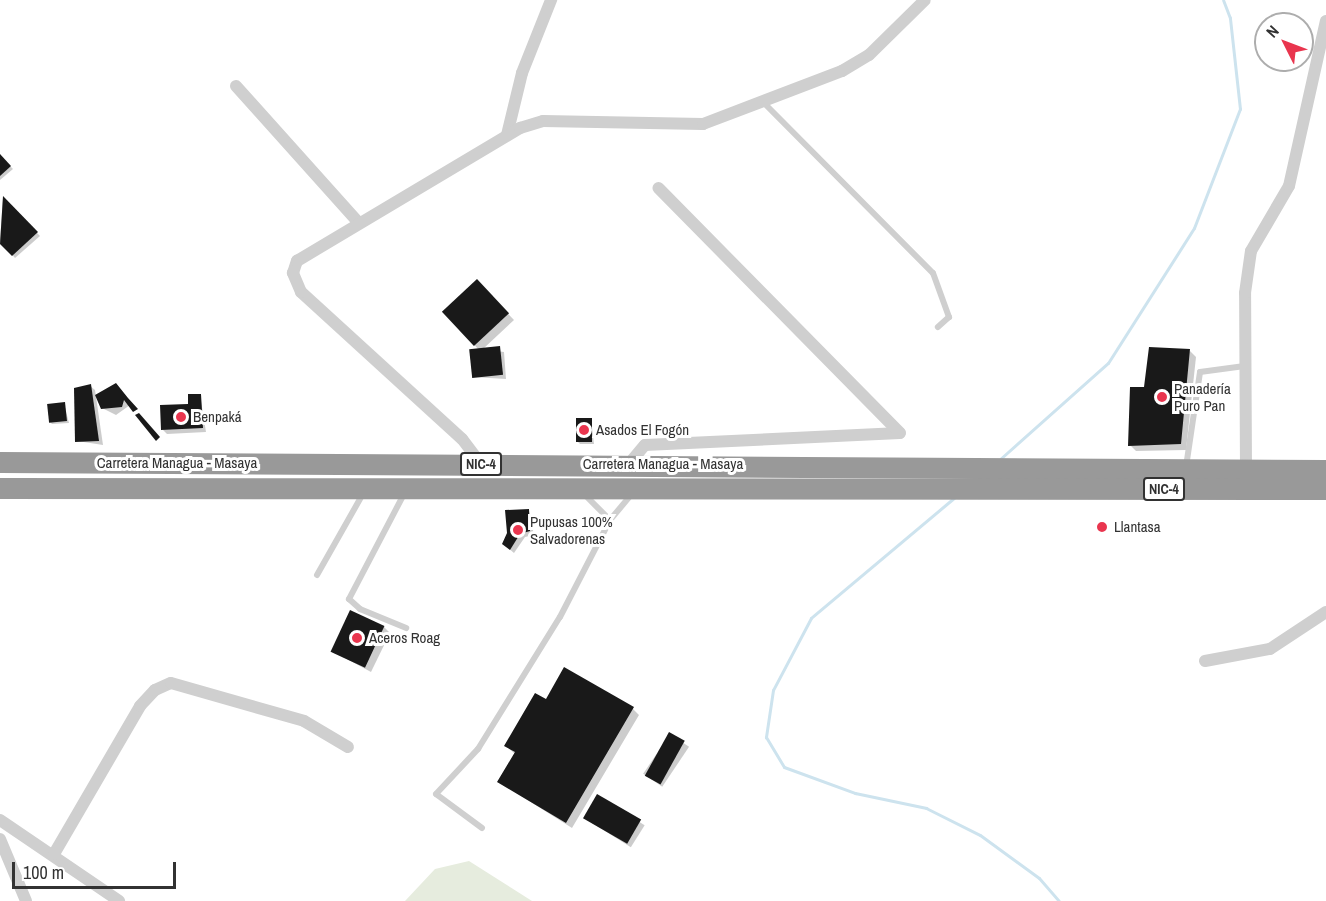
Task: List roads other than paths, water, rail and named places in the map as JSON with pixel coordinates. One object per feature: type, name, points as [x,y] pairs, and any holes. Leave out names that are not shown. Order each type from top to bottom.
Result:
[{"type":"highway","name":"Carretera Managua - Masaya","points":[[0,462],[1032,465],[1326,470]]},
{"type":"highway","points":[[176,462],[165,471],[176,487]]},
{"type":"highway","points":[[138,488],[151,480],[151,471],[139,463]]},
{"type":"highway","points":[[481,464],[504,478],[547,477],[578,488]]},
{"type":"highway","points":[[636,489],[647,473],[704,465]]},
{"type":"highway","name":"Carretera Managua - Masaya","points":[[0,488],[1326,489]]},
{"type":"street","points":[[507,135],[522,73],[551,0]]},
{"type":"street","points":[[481,464],[462,439],[294,280],[297,261],[358,222],[507,135],[543,121],[703,124],[765,104],[869,55],[925,0]]},
{"type":"street","points":[[1246,468],[1245,366],[1251,251],[1289,186],[1326,21]]},
{"type":"street","points":[[237,86],[358,222]]},
{"type":"street","points":[[628,465],[645,445],[900,434],[658,188]]},
{"type":"street","points":[[1205,661],[1270,649],[1326,612]]},
{"type":"street","points":[[54,854],[140,706],[155,690],[171,683],[304,721],[348,747]]},
{"type":"street","points":[[0,820],[54,854],[119,901]]},
{"type":"street","points":[[0,839],[26,901]]},
{"type":"lane","points":[[765,104],[933,273],[949,317],[938,327]]},
{"type":"lane","points":[[1186,467],[1200,372],[1245,366]]},
{"type":"lane","points":[[317,575],[366,488]]},
{"type":"lane","points":[[406,628],[360,609],[349,599],[407,488]]},
{"type":"lane","points":[[578,488],[610,520]]},
{"type":"lane","points":[[482,828],[436,794],[478,749],[560,617],[610,520],[636,489]]},
{"type":"waterway","points":[[999,460],[1108,363],[1194,228],[1240,109],[1230,18],[1223,0]]},
{"type":"waterway","points":[[955,497],[811,618],[773,690],[766,737],[784,767],[855,793],[926,808],[980,835],[1039,878],[1059,901]]},
{"type":"place","name":"Panadería Puro Pan","points":[[1162,397]]},
{"type":"place","name":"Benpaká","points":[[181,417]]},
{"type":"place","name":"Asados El Fogón","points":[[584,430]]},
{"type":"place","name":"Llantasa","points":[[1102,527]]},
{"type":"place","name":"Pupusas 100% Salvadorenas","points":[[518,530]]},
{"type":"place","name":"Aceros Roag","points":[[357,638]]}]
